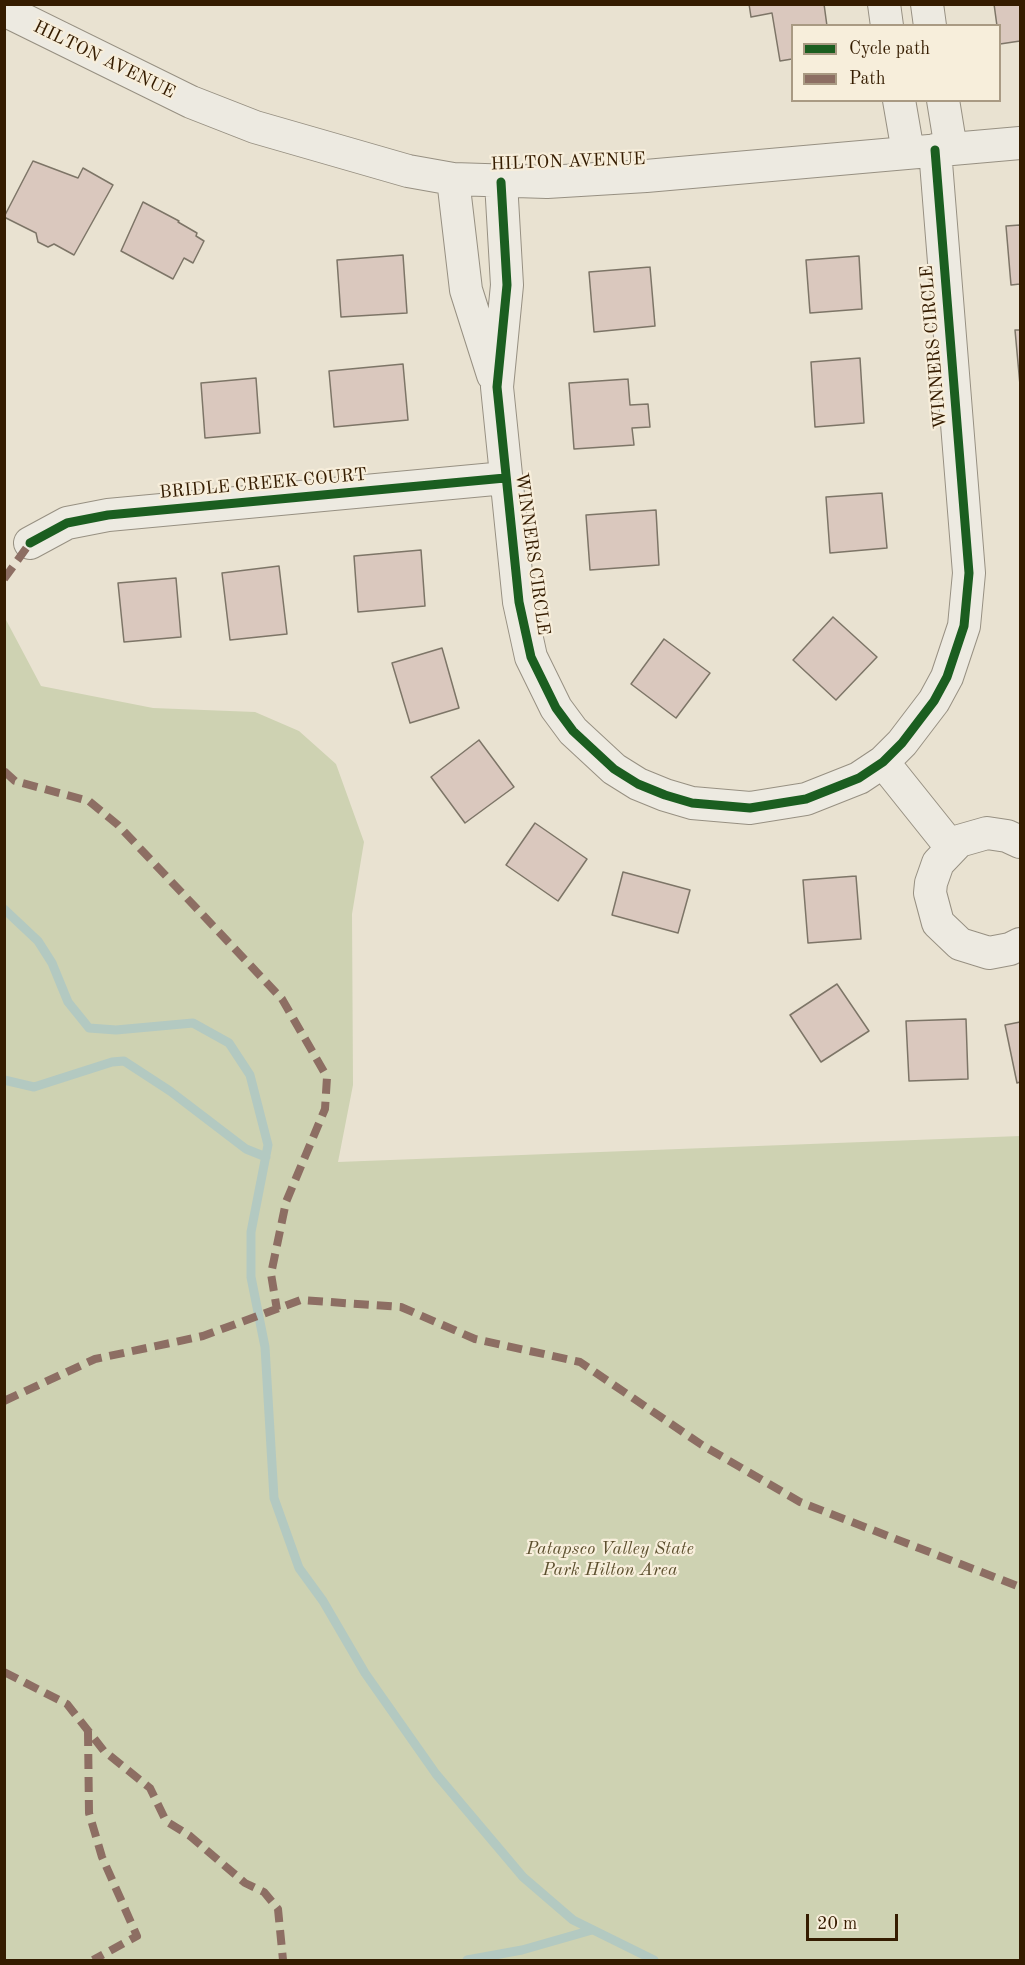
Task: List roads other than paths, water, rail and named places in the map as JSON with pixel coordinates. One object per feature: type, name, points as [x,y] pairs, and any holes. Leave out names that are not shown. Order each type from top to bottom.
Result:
[{"type":"street","points":[[884,4],[887,24]]},
{"type":"street","points":[[927,4],[930,24]]},
{"type":"street","name":"HILTON AVENUE","points":[[4,10],[191,102],[255,127],[408,171],[453,179],[547,182],[646,176],[1020,143]]},
{"type":"street","points":[[901,102],[931,150]]},
{"type":"street","points":[[931,150],[943,102]]},
{"type":"street","name":"WINNERS CIRCLE","points":[[501,182],[507,285],[497,387],[519,602],[531,657],[556,708],[580,737],[614,769],[638,784],[692,803],[750,808],[806,799],[859,778],[883,762],[919,723],[947,677],[964,626],[969,573],[931,150]]},
{"type":"street","name":"WINNERS CIRCLE","points":[[453,179],[466,290],[497,387]]},
{"type":"street","name":"BRIDLE CREEK COURT","points":[[30,543],[67,523],[108,514],[505,478]]},
{"type":"street","points":[[883,762],[951,847]]},
{"type":"street","points":[[1020,842],[1007,836],[987,833],[968,837],[951,847],[938,863],[931,883],[931,903],[938,922],[960,945],[979,952],[999,952],[1020,944]]},
{"type":"waterway","points":[[4,909],[38,941],[52,963],[68,1002],[89,1028],[116,1030],[193,1023],[229,1043],[250,1075],[268,1145],[251,1232],[251,1277],[265,1347],[274,1498],[299,1568],[323,1601],[365,1673],[436,1774],[523,1877],[573,1920],[654,1960]]},
{"type":"waterway","points":[[4,1080],[34,1087],[112,1062],[124,1061],[170,1091],[246,1149],[266,1157]]},
{"type":"waterway","points":[[467,1960],[522,1950],[592,1930]]},
{"type":"park label","name":"Patapsco Valley State Park Hilton Area","points":[[610,1559]]}]
